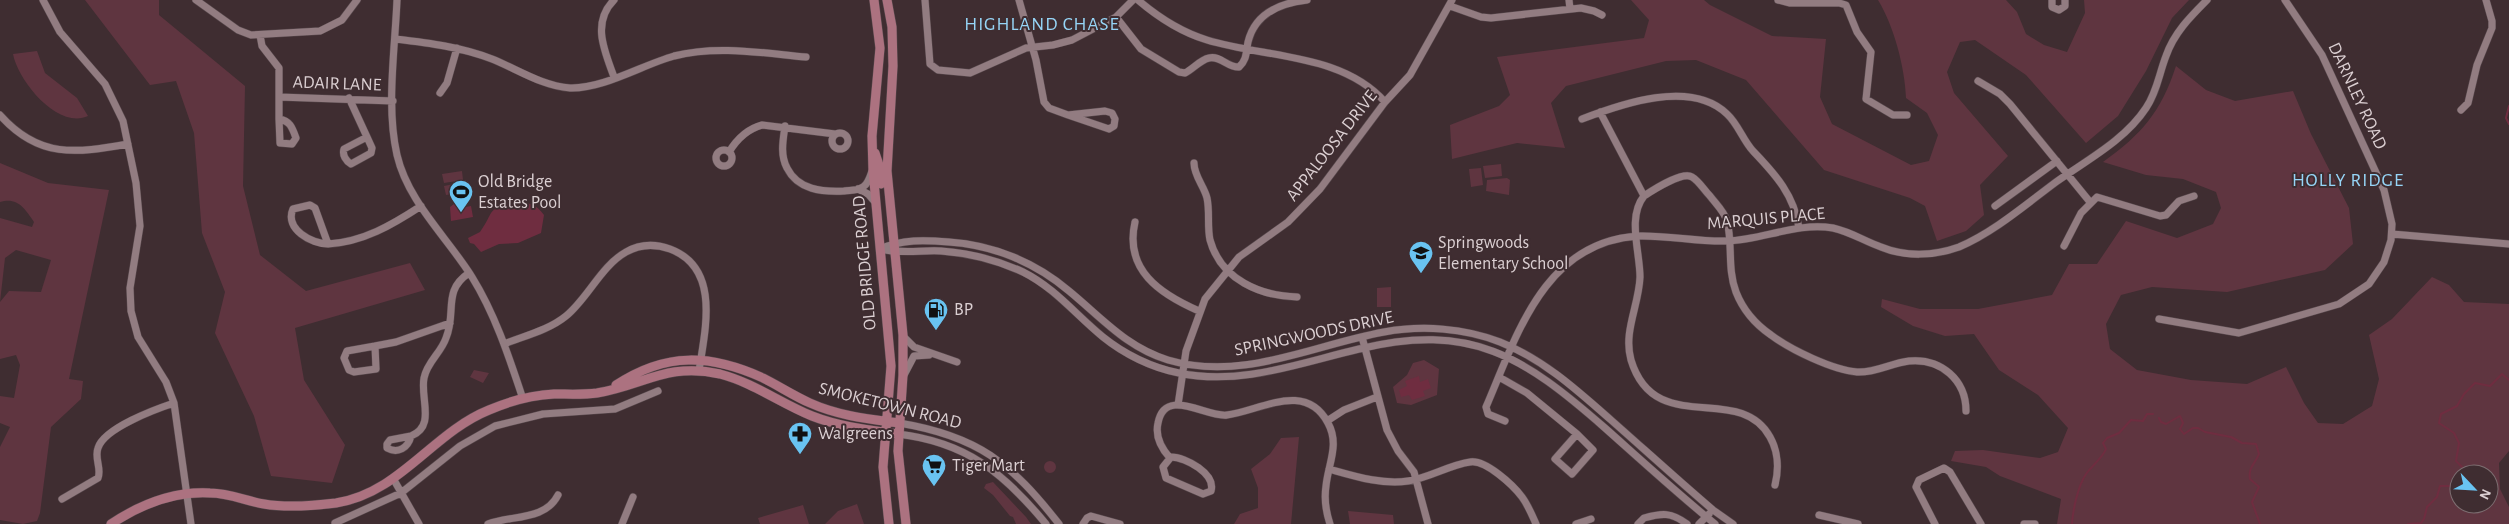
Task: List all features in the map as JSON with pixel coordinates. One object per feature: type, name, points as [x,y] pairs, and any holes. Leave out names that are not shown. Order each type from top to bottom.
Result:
[{"type":"main road","name":"OLD BRIDGE ROAD","points":[[874,0],[880,48],[872,146],[873,171],[876,203],[889,247],[903,335],[904,376],[898,451],[906,524]]},
{"type":"main road","name":"OLD BRIDGE ROAD","points":[[887,0],[893,46],[886,171],[891,366],[883,467],[889,524]]},
{"type":"main road","points":[[872,146],[880,168],[889,247]]},
{"type":"main road","name":"SMOKETOWN ROAD","points":[[607,391],[636,372],[659,363],[680,359],[700,360],[747,372],[826,409],[858,418],[899,423]]},
{"type":"main road","name":"SMOKETOWN ROAD","points":[[111,524],[144,505],[187,494],[216,493],[274,505],[336,503],[357,497],[394,480],[469,419],[522,399],[607,391],[656,374],[685,370],[699,371],[748,383],[792,406],[830,422],[898,434]]},
{"type":"street","points":[[43,0],[60,32],[98,75],[111,94],[123,121],[136,183],[140,226],[130,288],[131,311],[141,342],[162,373],[174,403],[191,524]]},
{"type":"street","points":[[196,0],[238,30],[251,35],[314,32],[326,29],[342,20],[357,0]]},
{"type":"street","points":[[397,0],[393,101],[393,128],[397,155],[406,181],[421,206],[469,273],[490,311],[504,344],[522,399]]},
{"type":"street","points":[[614,0],[604,13],[601,29],[604,47],[614,77]]},
{"type":"street","points":[[925,0],[929,61],[934,69],[970,73],[1033,47],[1063,43],[1116,17],[1133,0]]},
{"type":"street","points":[[1019,0],[1033,47],[1046,105],[1068,115],[1106,129],[1112,128],[1115,122],[1112,113],[1105,111],[1068,115]]},
{"type":"street","points":[[1138,0],[1165,21],[1190,34],[1220,44],[1313,63],[1340,71],[1370,88],[1385,102]]},
{"type":"street","points":[[1116,17],[1141,49],[1182,72],[1188,72],[1208,58],[1239,67],[1245,60],[1254,28],[1265,14],[1286,3],[1307,0]]},
{"type":"street","points":[[1569,0],[1570,9]]},
{"type":"street","points":[[1778,0],[1790,3],[1839,2],[1846,5],[1857,32],[1871,52],[1866,99],[1893,115],[1907,115]]},
{"type":"street","points":[[2052,0],[2052,7],[2059,10],[2065,6],[2065,0]]},
{"type":"street","name":"MARQUIS PLACE","points":[[1504,421],[1488,414],[1486,410],[1507,356],[1538,296],[1562,268],[1597,247],[1637,236],[1728,241],[1799,228],[1838,229],[1900,253],[1923,254],[1948,250],[1967,243],[1992,229],[2107,146],[2140,117],[2153,96],[2166,55],[2175,37],[2207,0]]},
{"type":"street","name":"DARNLEY ROAD","points":[[2159,319],[2239,333],[2339,304],[2361,292],[2374,279],[2384,262],[2392,234],[2391,214],[2384,190],[2341,94],[2316,44],[2285,0]]},
{"type":"street","points":[[2461,110],[2468,103],[2477,65],[2492,25],[2486,0]]},
{"type":"street","points":[[1451,3],[1481,17],[1491,18],[1588,8],[1602,15]]},
{"type":"street","name":"APPALOOSA DRIVE","points":[[1178,404],[1183,364],[1199,311],[1205,299],[1227,269],[1239,257],[1288,222],[1306,206],[1385,102],[1410,75],[1451,3]]},
{"type":"street","points":[[260,35],[262,46],[279,68],[278,119]]},
{"type":"street","points":[[396,39],[457,48],[494,60],[559,86],[586,87],[673,56],[702,51],[734,50],[806,57]]},
{"type":"street","points":[[440,93],[447,83],[457,48]]},
{"type":"street","points":[[1978,81],[2000,94],[2010,104],[2090,202]]},
{"type":"street","name":"ADAIR LANE","points":[[279,97],[393,101]]},
{"type":"street","points":[[1582,119],[1637,100],[1680,97],[1695,98],[1723,110],[1732,119],[1748,146],[1784,184],[1794,206],[1799,228]]},
{"type":"street","points":[[349,98],[367,137]]},
{"type":"street","points":[[1600,112],[1644,196]]},
{"type":"street","points":[[0,115],[27,139],[55,150],[78,152],[128,144]]},
{"type":"street","points":[[729,152],[752,128],[762,125],[785,126],[835,134]]},
{"type":"street","points":[[785,126],[782,156],[786,168],[793,177],[805,186],[820,192],[858,190],[868,194],[876,203]]},
{"type":"street","points":[[1995,206],[2058,161]]},
{"type":"street","points":[[1194,163],[1196,175],[1207,198],[1210,240],[1216,255],[1227,269],[1246,285],[1273,295],[1297,297]]},
{"type":"street","points":[[858,190],[867,183],[873,171]]},
{"type":"street","points":[[1775,485],[1777,463],[1775,447],[1767,431],[1754,418],[1732,410],[1695,408],[1673,404],[1656,395],[1638,375],[1631,358],[1629,342],[1639,289],[1637,216],[1644,196],[1680,176],[1691,176],[1724,214],[1728,225],[1730,270],[1736,292],[1747,312],[1772,337],[1832,366],[1850,371],[1868,372],[1909,361],[1935,366],[1954,376],[1962,386],[1966,412]]},
{"type":"street","points":[[2064,246],[2081,213],[2090,202],[2102,197],[2160,216],[2166,215],[2179,200],[2194,196]]},
{"type":"street","points":[[328,244],[315,208],[310,205],[293,209],[291,214],[300,235],[314,242],[328,244],[349,242],[370,236],[421,206]]},
{"type":"street","points":[[1135,222],[1132,235],[1133,249],[1148,278],[1170,297],[1199,311]]},
{"type":"street","points":[[2392,234],[2509,244]]},
{"type":"street","name":"SPRINGWOODS DRIVE","points":[[889,247],[917,240],[954,242],[987,248],[1016,258],[1056,280],[1128,342],[1155,356],[1183,364],[1219,368],[1247,366],[1391,331],[1434,329],[1487,338],[1512,347],[1535,359],[1569,384],[1713,510],[1734,524]]},
{"type":"street","points":[[504,344],[551,325],[566,315],[616,260],[626,252],[641,246],[656,246],[673,250],[689,260],[702,280],[706,296],[699,371]]},
{"type":"street","name":"SPRINGWOODS DRIVE","points":[[889,247],[960,253],[1004,264],[1047,287],[1114,346],[1144,361],[1181,374],[1216,378],[1250,376],[1364,347],[1402,340],[1440,340],[1475,345],[1507,356],[1554,385],[1715,524]]},
{"type":"street","points":[[410,436],[420,432],[425,423],[424,379],[430,364],[446,339],[454,288],[459,280],[469,273]]},
{"type":"street","points":[[375,346],[376,367],[374,370],[354,372],[347,367],[344,356],[347,351],[396,342],[450,323]]},
{"type":"street","points":[[903,335],[914,347],[957,362]]},
{"type":"street","points":[[1362,337],[1389,435],[1416,479],[1428,524]]},
{"type":"street","points":[[904,376],[914,356],[932,354]]},
{"type":"street","points":[[1499,377],[1527,393],[1577,434],[1592,450],[1572,474],[1555,459],[1577,434]]},
{"type":"street","points":[[335,523],[401,493],[460,446],[495,426],[543,414],[615,408],[658,391]]},
{"type":"street","points":[[1327,421],[1344,410],[1377,397]]},
{"type":"street","points":[[1170,458],[1158,439],[1157,425],[1164,411],[1178,404],[1190,405],[1212,414],[1227,415],[1273,402],[1293,400],[1315,409],[1327,421],[1334,442],[1325,497],[1330,524]]},
{"type":"street","points":[[62,499],[98,478],[96,452],[105,437],[146,413],[174,403]]},
{"type":"street","name":"SMOKETOWN ROAD","points":[[899,423],[944,432],[987,453],[1025,483],[1059,524]]},
{"type":"street","name":"SMOKETOWN ROAD","points":[[898,434],[930,439],[977,458],[1018,492],[1046,524]]},
{"type":"street","points":[[1170,458],[1183,458],[1196,465],[1211,483],[1211,491],[1203,494],[1166,478],[1163,467],[1170,458]]},
{"type":"street","points":[[1329,470],[1370,479],[1401,481],[1416,479],[1468,462],[1485,464],[1522,498],[1536,524]]},
{"type":"street","points":[[1935,524],[1916,487],[1919,480],[1944,468],[1950,472],[1981,524]]},
{"type":"street","points":[[394,480],[419,524]]},
{"type":"street","points":[[488,524],[544,510],[554,503],[558,495]]},
{"type":"street","points":[[622,524],[633,497]]},
{"type":"street","points":[[1699,524],[1713,510]]},
{"type":"street","points":[[1638,524],[1646,517],[1668,514],[1677,516],[1687,524]]},
{"type":"street","points":[[1083,524],[1091,516],[1120,524]]},
{"type":"street","points":[[1820,516],[1858,524]]},
{"type":"street","points":[[1576,524],[1591,518]]},
{"type":"street","points":[[2024,524],[2036,524]]},
{"type":"shaded area","points":[[85,0],[159,0],[159,15],[245,86],[243,186],[260,255],[306,291],[410,263],[425,290],[295,328],[304,380],[345,445],[332,483],[271,476],[254,416],[215,333],[225,292],[202,233],[194,133],[176,81],[150,85]]},
{"type":"shaded area","points":[[1631,0],[1704,0],[1710,5],[1772,36],[1826,39],[1820,97],[1832,124],[1911,165],[1929,161],[1938,135],[1927,113],[1906,98],[1898,48],[1884,10],[1878,0],[2006,0],[2017,12],[2026,34],[2044,45],[2067,52],[2085,13],[2084,0],[2189,0],[2172,18],[2146,71],[2118,116],[2086,143],[2026,75],[1975,40],[1960,42],[1947,72],[1954,93],[2008,156],[1980,185],[1984,215],[1966,231],[1937,241],[1925,206],[1910,198],[1824,170],[1746,80],[1696,60],[1666,61],[1566,86],[1551,103],[1565,148],[1517,143],[1452,159],[1450,125],[1499,106],[1510,95],[1497,57],[1644,38],[1649,20]]},
{"type":"shaded area","points":[[37,51],[45,73],[77,98],[88,116],[76,118],[64,116],[52,110],[31,89],[16,65],[13,54]]},
{"type":"shaded area","points":[[2176,66],[2206,90],[2235,101],[2293,91],[2311,134],[2349,208],[2353,244],[2325,270],[2227,292],[2152,287],[2121,295],[2106,324],[2110,349],[2137,370],[2191,380],[2247,384],[2286,367],[2304,403],[2318,423],[2343,424],[2372,406],[2379,379],[2369,335],[2392,319],[2432,277],[2449,285],[2464,302],[2509,304],[2509,451],[2499,463],[2500,489],[2509,507],[2509,524],[2057,524],[2061,499],[2000,476],[1986,467],[1951,461],[1955,451],[1983,450],[2040,458],[2058,452],[2068,428],[2038,395],[1999,370],[1974,334],[1945,336],[1913,326],[1881,307],[1882,299],[1920,309],[1978,309],[2052,295],[2069,264],[2097,264],[2126,221],[2177,238],[2213,224],[2221,208],[2216,192],[2183,179],[2146,175],[2103,162],[2129,142],[2148,121],[2164,96]]},
{"type":"shaded area","points":[[0,163],[48,183],[109,190],[69,379],[83,381],[81,399],[51,427],[40,513],[37,521],[23,524],[0,520],[0,447],[10,427],[0,423],[0,396],[14,398],[20,365],[16,355],[0,359],[0,302],[0,218],[32,227],[34,222],[20,205],[12,201],[0,202]],"holes":[[[16,250],[51,260],[41,292],[9,291],[0,302],[5,258]]]},
{"type":"shaded area","points":[[1501,164],[1502,176],[1485,178],[1483,166]]},
{"type":"shaded area","points":[[1481,168],[1483,185],[1471,187],[1469,169]]},
{"type":"shaded area","points":[[462,171],[463,180],[444,183],[442,174]]},
{"type":"shaded area","points":[[1507,178],[1510,180],[1509,195],[1486,191],[1487,180]]},
{"type":"shaded area","points":[[464,182],[465,192],[446,195],[444,186]]},
{"type":"shaded area","points":[[516,202],[531,204],[544,215],[541,233],[518,243],[499,244],[481,252],[474,244],[470,243],[468,238],[480,232],[495,209]]},
{"type":"shaded area","name":"Old Bridge Estates Pool","points":[[454,204],[460,208],[471,206],[473,217],[451,221],[450,207]]},
{"type":"shaded area","points":[[1391,287],[1391,307],[1377,307],[1377,288]]},
{"type":"shaded area","points":[[1424,360],[1439,369],[1437,395],[1411,405],[1397,403],[1393,387],[1407,375],[1413,363]]},
{"type":"shaded area","points":[[474,370],[489,373],[483,383],[470,377]]},
{"type":"shaded area","points":[[1419,376],[1420,382],[1428,379],[1431,388],[1423,391],[1425,396],[1412,400],[1409,395],[1401,397],[1399,390],[1407,386],[1405,381]]},
{"type":"shaded area","points":[[1299,437],[1291,524],[1234,524],[1240,514],[1258,508],[1258,488],[1251,469],[1270,454],[1281,438]]},
{"type":"shaded area","points":[[1048,461],[1052,461],[1056,467],[1052,473],[1048,473],[1044,469],[1044,465]]},
{"type":"shaded area","points":[[993,482],[1031,524],[1016,524],[1013,517],[984,488],[986,484]]},
{"type":"shaded area","points":[[857,504],[864,524],[825,524],[838,511]]},
{"type":"shaded area","points":[[803,505],[809,524],[760,524],[758,518]]},
{"type":"shaded area","points":[[1348,511],[1393,515],[1394,524],[1350,524]]},
{"type":"waterway","points":[[2509,106],[2506,118],[2509,124]]},
{"type":"waterway","points":[[2459,464],[2456,461],[2459,443],[2454,433],[2439,423],[2441,414],[2457,406],[2464,394],[2475,383],[2490,386],[2502,374],[2509,380]]},
{"type":"waterway","points":[[2072,524],[2078,491],[2086,474],[2105,452],[2106,449],[2103,443],[2107,438],[2119,433],[2131,420],[2143,421],[2147,414],[2153,414]]},
{"type":"waterway","points":[[2159,418],[2161,422],[2166,424],[2180,416],[2183,423],[2180,429],[2184,434],[2193,428],[2198,428],[2205,432],[2231,437],[2242,443],[2256,444],[2259,454],[2251,468],[2250,479],[2259,487],[2252,502],[2260,524]]},
{"type":"waterway","points":[[2408,524],[2421,523],[2427,507],[2437,497],[2440,486],[2449,486]]},
{"type":"place","name":"Old Bridge Estates Pool","points":[[461,213]]},
{"type":"place","name":"Springwoods Elementary School","points":[[1421,274]]},
{"type":"place","name":"BP","points":[[936,331]]},
{"type":"place","name":"Walgreens","points":[[800,455]]},
{"type":"place","name":"Tiger Mart","points":[[934,487]]},
{"type":"district","name":"HIGHLAND CHASE","points":[[1042,24]]},
{"type":"district","name":"HOLLY RIDGE","points":[[2348,180]]}]
